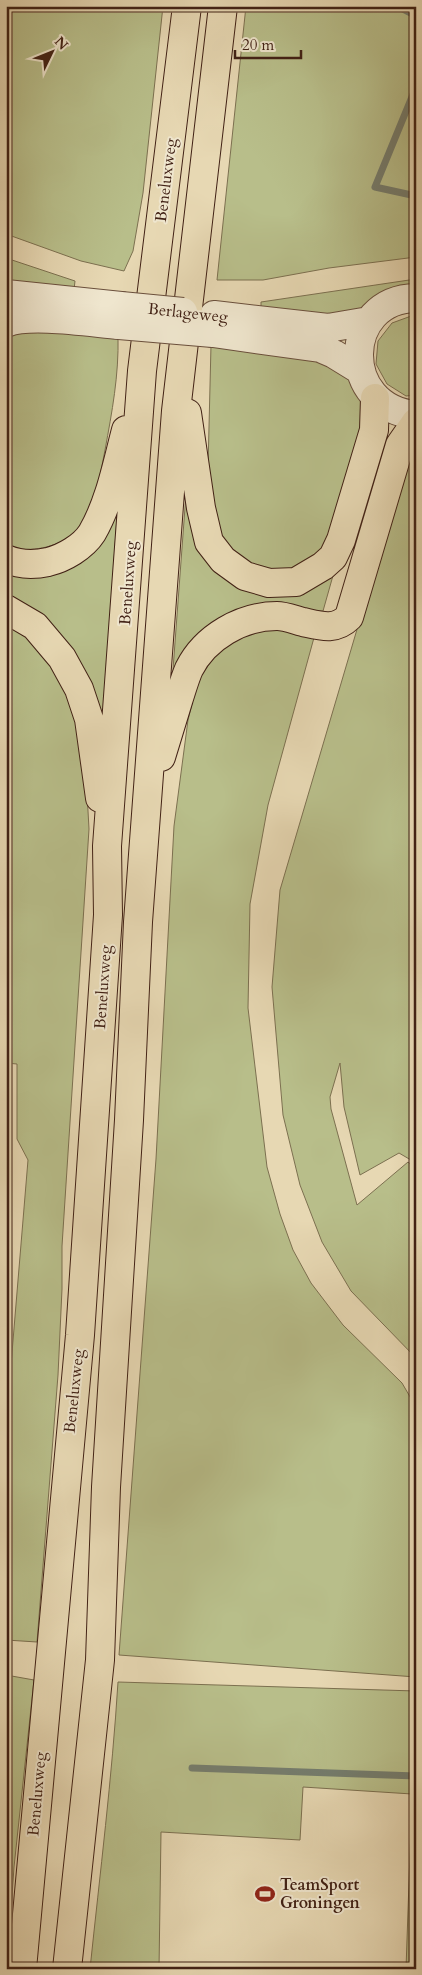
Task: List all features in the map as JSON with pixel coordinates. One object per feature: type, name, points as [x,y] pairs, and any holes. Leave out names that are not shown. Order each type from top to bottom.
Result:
[{"type":"highway","name":"Beneluxweg","points":[[22,1969],[80,1335],[108,914],[107,846],[142,371],[187,6]]},
{"type":"highway","name":"Beneluxweg","points":[[67,1969],[100,1660],[106,1487],[146,805],[181,370],[223,6]]},
{"type":"highway","points":[[181,370],[201,508],[209,542],[223,560],[245,576],[269,583],[296,582],[323,566],[333,556],[341,540],[374,430],[375,398]]},
{"type":"highway","points":[[6,559],[32,565],[58,560],[80,547],[92,534],[109,493],[142,371]]},
{"type":"highway","points":[[146,805],[189,669],[212,640],[235,626],[261,618],[279,616],[328,628],[340,625],[349,618],[400,445],[416,422]]},
{"type":"highway","points":[[6,609],[34,626],[62,658],[80,689],[89,720],[107,846]]},
{"type":"street","name":"Berlageweg","points":[[6,294],[120,316],[213,324],[328,328],[369,321]]},
{"type":"street","points":[[416,298],[397,301],[387,306],[369,321],[359,343],[358,355],[360,370],[375,398],[395,411],[416,415]]},
{"type":"street","name":"Berlageweg","points":[[6,323],[16,318],[75,321],[120,316]]},
{"type":"street","name":"Berlageweg","points":[[213,324],[320,348],[360,370]]},
{"type":"green space","points":[[8,6],[163,6],[143,193],[133,251],[124,271],[81,261],[6,234],[6,12]]},
{"type":"green space","points":[[246,6],[416,6],[416,257],[329,268],[263,280],[217,280]]},
{"type":"green space","points":[[6,258],[75,281],[74,290],[6,284]]},
{"type":"green space","points":[[416,279],[416,285],[395,288],[364,308],[334,317],[261,312],[261,302]]},
{"type":"green space","points":[[414,315],[416,316],[416,395],[406,396],[387,384],[376,364],[378,341],[392,323]]},
{"type":"green space","points":[[16,327],[118,336],[116,379],[112,408],[100,474],[87,517],[74,533],[62,541],[47,547],[31,549],[6,548],[6,332]]},
{"type":"green space","points":[[211,345],[312,354],[347,373],[362,399],[365,426],[322,553],[302,568],[276,573],[249,564],[225,544],[213,521],[208,468]]},
{"type":"green space","points":[[416,443],[416,1163],[399,1153],[360,1175],[344,1107],[340,1063],[330,1097],[331,1109],[357,1205],[408,1162],[416,1169],[416,1358],[351,1291],[322,1242],[300,1185],[283,1115],[272,987],[280,890],[397,494]]},
{"type":"green space","points":[[188,467],[238,582],[336,565],[323,611],[264,607],[172,683]]},
{"type":"green space","points":[[119,486],[103,728],[35,614],[6,595],[6,569],[41,571]]},
{"type":"green space","points":[[6,620],[27,634],[62,677],[84,739],[89,829],[62,1246],[58,1375],[37,1642],[6,1640],[6,1509],[10,1466],[6,1458],[6,1425],[28,1160],[17,1139],[17,1064],[6,1063]]},
{"type":"green space","points":[[281,626],[315,634],[268,805],[250,904],[248,1008],[267,1167],[280,1214],[293,1250],[311,1283],[343,1325],[402,1383],[416,1407],[416,1677],[119,1655],[156,1159],[174,826],[188,720],[198,679],[219,651],[249,631]]},
{"type":"green space","points":[[6,1675],[34,1680],[14,1867],[7,1969]]},
{"type":"green space","points":[[118,1682],[416,1691],[416,1969],[406,1969],[412,1794],[303,1787],[300,1840],[161,1832],[159,1969],[90,1969],[109,1790]]},
{"type":"waterway","points":[[397,6],[416,16]]},
{"type":"waterway","points":[[416,87],[375,187],[416,196]]},
{"type":"waterway","points":[[192,1768],[416,1776]]},
{"type":"place","name":"TeamSport Groningen","points":[[265,1894]]}]
